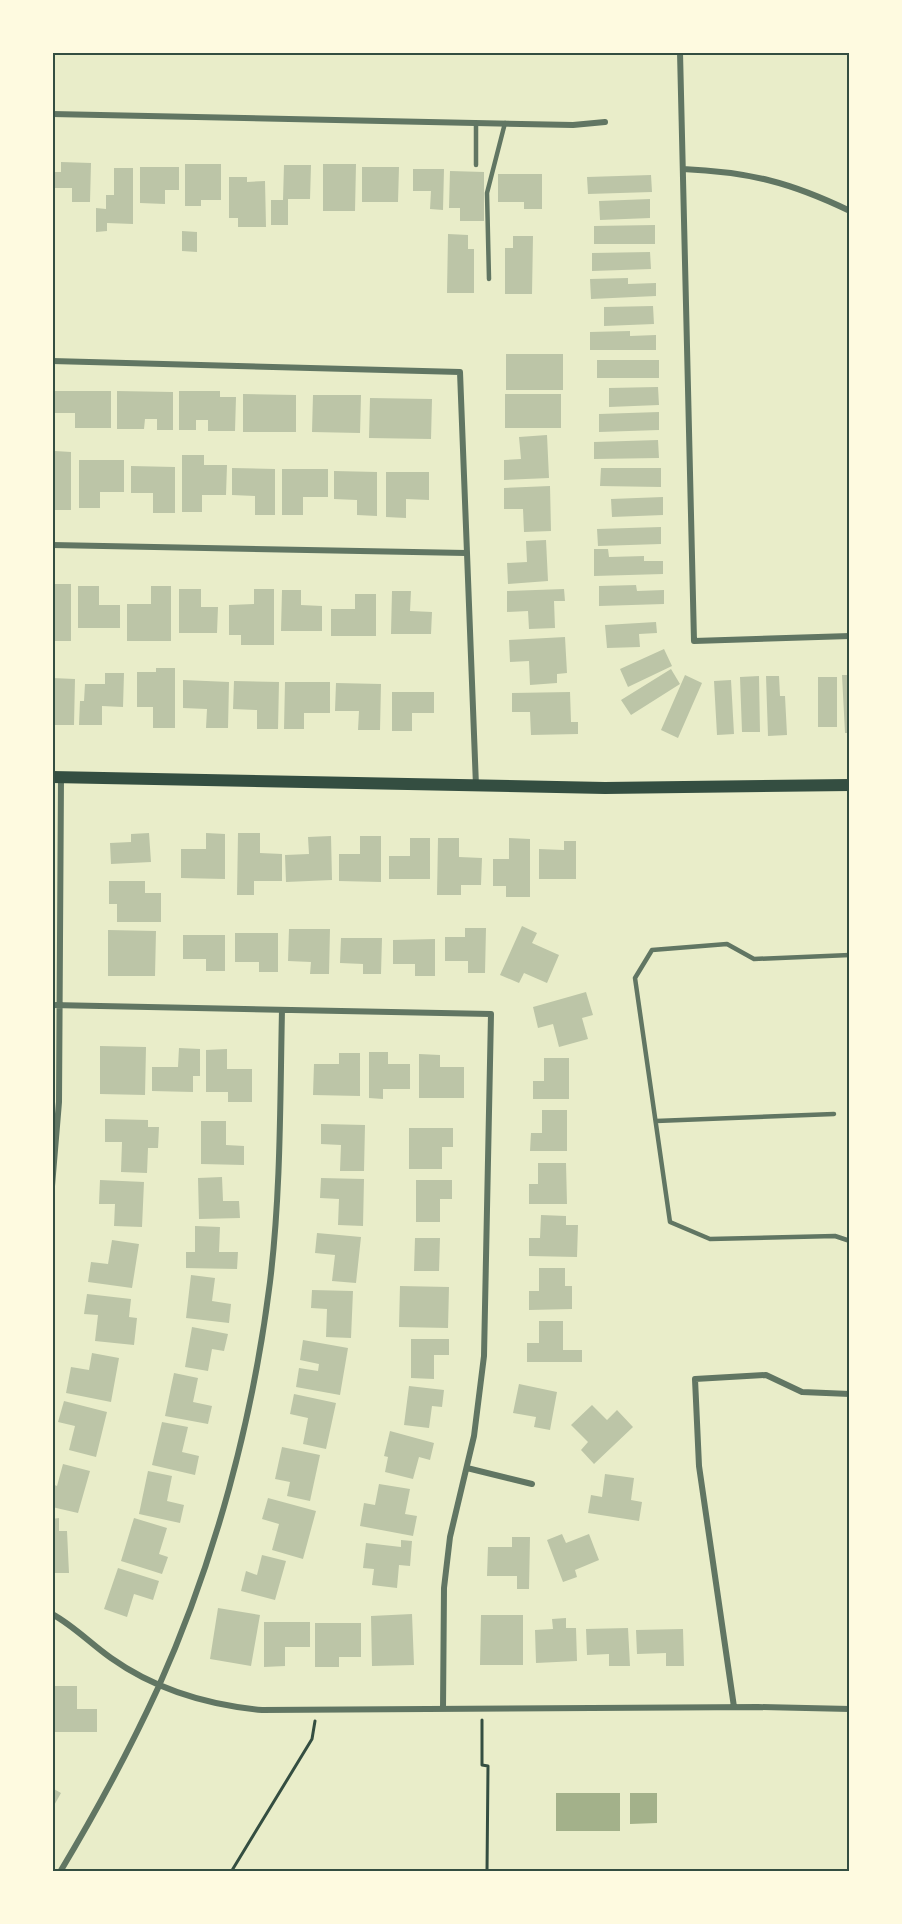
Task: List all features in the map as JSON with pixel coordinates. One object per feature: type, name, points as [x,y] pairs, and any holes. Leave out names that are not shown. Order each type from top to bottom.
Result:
[{"type":"main road","points":[[57,777],[476,787],[849,785]]},
{"type":"street","points":[[680,52],[694,641],[849,636]]},
{"type":"street","points":[[52,114],[573,125],[605,122]]},
{"type":"street","points":[[683,169],[718,170],[752,175],[786,184],[849,211]]},
{"type":"street","points":[[52,361],[460,372],[476,787]]},
{"type":"street","points":[[52,545],[466,554]]},
{"type":"street","points":[[52,1186],[59,1102],[56,1005],[57,777]]},
{"type":"street","points":[[56,1005],[492,1014],[484,1356],[480,1396],[467,1468],[450,1537],[444,1588],[443,1709]]},
{"type":"street","points":[[60,1872],[121,1764],[159,1686],[195,1594],[226,1500],[250,1404],[270,1281],[277,1207],[282,1010]]},
{"type":"street","points":[[734,1707],[699,1466],[696,1379],[766,1375],[802,1392],[849,1394]]},
{"type":"street","points":[[467,1468],[532,1484]]},
{"type":"street","points":[[52,1614],[112,1659],[159,1686],[202,1701],[232,1707],[262,1710],[734,1707],[849,1709]]},
{"type":"lane","points":[[476,123],[476,165]]},
{"type":"lane","points":[[489,279],[487,193],[505,123]]},
{"type":"lane","points":[[849,955],[754,958],[727,944],[652,950],[635,978],[670,1222],[710,1239],[835,1236],[849,1241]]},
{"type":"lane","points":[[656,1121],[834,1114]]},
{"type":"path","points":[[482,1709],[482,1765],[488,1766],[488,1872]]},
{"type":"path","points":[[231,1872],[312,1739],[316,1710]]},
{"type":"shaded area","points":[[556,1793],[620,1793],[620,1831],[556,1831]]},
{"type":"shaded area","points":[[630,1793],[657,1793],[657,1823],[630,1824]]},
{"type":"building","points":[[61,162],[91,163],[90,202],[72,202],[72,188],[52,188],[52,172],[61,172]]},
{"type":"building","points":[[185,164],[221,164],[221,200],[201,200],[201,206],[185,206]]},
{"type":"building","points":[[323,164],[356,164],[355,211],[323,211]]},
{"type":"building","points":[[284,165],[311,165],[310,199],[288,199],[288,225],[271,225],[271,200],[283,200]]},
{"type":"building","points":[[140,167],[179,167],[179,190],[165,190],[165,204],[140,203]]},
{"type":"building","points":[[362,167],[399,167],[398,202],[362,202]]},
{"type":"building","points":[[114,168],[133,168],[133,224],[107,223],[107,231],[96,232],[96,208],[106,209],[106,195],[114,195]]},
{"type":"building","points":[[413,169],[444,169],[443,210],[430,209],[431,191],[413,191]]},
{"type":"building","points":[[450,171],[484,172],[484,221],[460,221],[460,208],[449,208]]},
{"type":"building","points":[[498,174],[542,174],[542,209],[524,209],[524,202],[498,202]]},
{"type":"building","points":[[651,175],[652,192],[588,194],[587,177]]},
{"type":"building","points":[[229,177],[247,177],[247,182],[265,181],[266,227],[238,227],[238,218],[229,218]]},
{"type":"building","points":[[650,199],[650,218],[600,220],[599,201]]},
{"type":"building","points":[[655,225],[655,244],[594,244],[594,226]]},
{"type":"building","points":[[182,231],[197,232],[197,252],[182,251]]},
{"type":"building","points":[[448,234],[468,235],[468,249],[474,249],[474,293],[447,293]]},
{"type":"building","points":[[513,236],[533,236],[532,294],[505,294],[505,248],[513,248]]},
{"type":"building","points":[[650,252],[651,269],[592,271],[592,253]]},
{"type":"building","points":[[628,278],[628,284],[656,283],[656,296],[591,299],[590,279]]},
{"type":"building","points":[[653,306],[654,324],[604,326],[604,307]]},
{"type":"building","points":[[630,331],[630,336],[656,335],[656,350],[590,350],[590,332]]},
{"type":"building","points":[[506,354],[563,354],[563,390],[506,390]]},
{"type":"building","points":[[597,360],[659,360],[659,378],[597,378]]},
{"type":"building","points":[[658,387],[659,405],[609,407],[609,388]]},
{"type":"building","points":[[54,391],[111,391],[111,428],[75,428],[75,413],[54,413]]},
{"type":"building","points":[[117,391],[173,392],[173,430],[157,430],[157,419],[145,419],[144,429],[117,429]]},
{"type":"building","points":[[179,391],[220,391],[220,397],[236,397],[235,431],[208,431],[208,420],[196,420],[196,430],[179,430]]},
{"type":"building","points":[[243,394],[296,395],[296,432],[243,432]]},
{"type":"building","points":[[505,394],[561,394],[561,428],[505,428]]},
{"type":"building","points":[[313,395],[361,395],[360,433],[312,432]]},
{"type":"building","points":[[370,398],[432,399],[431,439],[369,438]]},
{"type":"building","points":[[659,412],[659,430],[599,432],[599,414]]},
{"type":"building","points":[[547,435],[549,478],[504,480],[504,460],[521,459],[519,437]]},
{"type":"building","points":[[658,440],[659,458],[594,459],[594,442]]},
{"type":"building","points":[[55,451],[71,452],[71,510],[52,510],[52,463],[55,463]]},
{"type":"building","points":[[182,455],[204,455],[204,465],[227,465],[226,495],[202,495],[202,512],[182,512]]},
{"type":"building","points":[[79,460],[124,460],[124,492],[100,492],[100,508],[79,508]]},
{"type":"building","points":[[131,466],[175,467],[175,513],[153,513],[153,493],[131,493]]},
{"type":"building","points":[[232,468],[275,469],[275,515],[255,515],[255,496],[232,495]]},
{"type":"building","points":[[601,468],[661,468],[661,487],[600,486]]},
{"type":"building","points":[[282,469],[328,469],[328,497],[303,497],[303,515],[282,515]]},
{"type":"building","points":[[334,471],[377,472],[377,516],[357,515],[357,500],[334,499]]},
{"type":"building","points":[[386,472],[429,472],[429,500],[406,499],[406,518],[386,517]]},
{"type":"building","points":[[550,486],[551,531],[524,532],[523,509],[504,509],[504,488]]},
{"type":"building","points":[[663,497],[663,515],[612,517],[611,499]]},
{"type":"building","points":[[661,527],[661,544],[598,546],[597,529]]},
{"type":"building","points":[[546,540],[548,581],[508,584],[507,563],[527,562],[526,541]]},
{"type":"building","points":[[594,549],[608,549],[609,557],[644,556],[644,561],[663,561],[663,574],[594,576]]},
{"type":"building","points":[[52,584],[71,584],[71,641],[52,641]]},
{"type":"building","points":[[636,585],[637,591],[664,590],[664,604],[599,606],[599,586]]},
{"type":"building","points":[[78,586],[99,586],[99,605],[120,605],[120,628],[78,628]]},
{"type":"building","points":[[151,586],[171,586],[171,641],[127,641],[127,604],[151,604]]},
{"type":"building","points":[[179,589],[201,589],[201,607],[218,607],[217,633],[179,633]]},
{"type":"building","points":[[254,589],[274,589],[274,645],[241,645],[241,635],[229,635],[229,605],[254,604]]},
{"type":"building","points":[[564,589],[565,601],[554,601],[555,628],[529,629],[528,611],[507,612],[507,591]]},
{"type":"building","points":[[282,590],[301,590],[301,605],[322,606],[322,631],[281,631]]},
{"type":"building","points":[[392,591],[411,591],[410,611],[432,612],[431,634],[391,634]]},
{"type":"building","points":[[355,594],[376,594],[376,636],[331,636],[331,609],[355,609]]},
{"type":"building","points":[[656,622],[657,633],[639,634],[640,647],[607,648],[605,625]]},
{"type":"building","points":[[565,637],[567,673],[557,674],[557,683],[530,685],[529,661],[510,662],[509,640]]},
{"type":"building","points":[[664,649],[672,666],[628,687],[620,669]]},
{"type":"building","points":[[156,668],[175,668],[175,728],[153,728],[153,707],[137,707],[137,672],[156,672]]},
{"type":"building","points":[[671,669],[680,684],[631,715],[621,700]]},
{"type":"building","points":[[105,673],[124,673],[123,707],[102,706],[102,725],[79,725],[80,701],[84,701],[85,684],[105,684]]},
{"type":"building","points":[[685,675],[702,683],[678,738],[661,730]]},
{"type":"building","points":[[842,675],[850,675],[850,733],[845,733]]},
{"type":"building","points":[[759,676],[760,732],[742,732],[740,677]]},
{"type":"building","points":[[766,676],[779,676],[780,696],[785,696],[787,735],[768,736]]},
{"type":"building","points":[[818,677],[837,677],[837,727],[818,727]]},
{"type":"building","points":[[52,678],[75,679],[74,725],[53,725]]},
{"type":"building","points":[[183,680],[229,682],[228,728],[206,728],[207,709],[183,708]]},
{"type":"building","points":[[731,680],[734,734],[717,735],[714,681]]},
{"type":"building","points":[[234,681],[279,682],[278,729],[257,729],[257,710],[233,709]]},
{"type":"building","points":[[285,682],[330,682],[330,713],[304,713],[304,729],[284,729]]},
{"type":"building","points":[[336,683],[381,684],[380,730],[358,730],[359,711],[335,711]]},
{"type":"building","points":[[392,692],[434,692],[434,713],[412,713],[412,731],[392,731]]},
{"type":"building","points":[[570,692],[571,722],[578,722],[578,734],[531,735],[530,712],[512,712],[512,693]]},
{"type":"building","points":[[149,833],[151,862],[111,864],[110,843],[131,842],[131,834]]},
{"type":"building","points":[[206,833],[225,834],[225,879],[181,878],[181,849],[206,849]]},
{"type":"building","points":[[238,833],[260,833],[260,853],[282,854],[282,881],[254,881],[254,895],[237,895]]},
{"type":"building","points":[[331,836],[332,880],[286,882],[285,855],[309,854],[308,837]]},
{"type":"building","points":[[360,836],[381,836],[381,882],[339,881],[339,854],[360,854]]},
{"type":"building","points":[[410,838],[430,838],[430,879],[389,879],[389,856],[410,856]]},
{"type":"building","points":[[438,838],[459,838],[459,857],[482,858],[481,885],[461,885],[461,895],[437,895]]},
{"type":"building","points":[[509,838],[530,839],[530,897],[506,897],[506,886],[493,886],[493,859],[509,859]]},
{"type":"building","points":[[564,841],[576,841],[576,879],[539,879],[539,849],[564,850]]},
{"type":"building","points":[[109,881],[145,881],[145,893],[161,893],[161,922],[117,922],[117,904],[109,904]]},
{"type":"building","points":[[522,926],[537,933],[532,943],[559,955],[547,983],[524,973],[519,983],[500,975]]},
{"type":"building","points":[[465,928],[486,928],[485,973],[468,973],[468,961],[445,961],[445,937],[465,937]]},
{"type":"building","points":[[289,929],[330,929],[329,974],[310,974],[311,962],[288,961]]},
{"type":"building","points":[[108,930],[156,931],[155,976],[108,976]]},
{"type":"building","points":[[235,933],[278,933],[278,972],[259,972],[259,962],[235,962]]},
{"type":"building","points":[[183,935],[225,935],[225,971],[206,971],[206,959],[183,959]]},
{"type":"building","points":[[341,938],[382,938],[381,974],[363,974],[363,964],[340,963]]},
{"type":"building","points":[[435,939],[435,976],[415,976],[415,964],[393,964],[393,940]]},
{"type":"building","points":[[586,992],[593,1015],[582,1018],[588,1039],[559,1047],[553,1024],[538,1028],[533,1007]]},
{"type":"building","points":[[100,1046],[146,1047],[145,1095],[100,1094]]},
{"type":"building","points":[[179,1048],[200,1049],[200,1076],[193,1076],[193,1092],[152,1091],[152,1067],[178,1067]]},
{"type":"building","points":[[227,1049],[227,1069],[252,1069],[252,1102],[228,1102],[228,1092],[206,1092],[206,1050]]},
{"type":"building","points":[[369,1052],[388,1052],[388,1064],[410,1064],[410,1089],[383,1089],[383,1099],[369,1098]]},
{"type":"building","points":[[339,1053],[360,1053],[360,1096],[313,1095],[314,1064],[339,1064]]},
{"type":"building","points":[[419,1054],[440,1055],[440,1067],[464,1067],[464,1098],[419,1098]]},
{"type":"building","points":[[544,1058],[569,1058],[569,1099],[533,1099],[533,1081],[544,1081]]},
{"type":"building","points":[[542,1110],[567,1110],[567,1151],[530,1151],[531,1133],[542,1133]]},
{"type":"building","points":[[105,1119],[148,1120],[148,1127],[159,1127],[158,1148],[148,1148],[147,1173],[121,1172],[122,1142],[105,1142]]},
{"type":"building","points":[[201,1121],[226,1121],[226,1145],[244,1146],[244,1165],[201,1164]]},
{"type":"building","points":[[321,1124],[365,1125],[364,1171],[340,1171],[341,1145],[321,1144]]},
{"type":"building","points":[[409,1128],[453,1128],[453,1147],[442,1147],[442,1169],[409,1169]]},
{"type":"building","points":[[538,1163],[566,1163],[567,1204],[529,1204],[529,1184],[538,1184]]},
{"type":"building","points":[[222,1177],[223,1201],[239,1201],[240,1218],[199,1219],[198,1178]]},
{"type":"building","points":[[321,1178],[364,1179],[363,1226],[338,1225],[339,1199],[320,1198]]},
{"type":"building","points":[[100,1180],[144,1182],[142,1227],[114,1226],[115,1204],[99,1204]]},
{"type":"building","points":[[416,1180],[452,1180],[452,1199],[440,1199],[440,1222],[416,1222]]},
{"type":"building","points":[[541,1215],[566,1216],[566,1225],[578,1225],[577,1257],[529,1256],[529,1238],[540,1238]]},
{"type":"building","points":[[195,1226],[220,1227],[219,1252],[238,1252],[237,1269],[186,1268],[186,1252],[195,1252]]},
{"type":"building","points":[[317,1233],[361,1237],[356,1283],[332,1281],[335,1255],[315,1253]]},
{"type":"building","points":[[415,1238],[440,1238],[439,1271],[414,1271]]},
{"type":"building","points":[[112,1240],[139,1244],[132,1288],[88,1282],[91,1262],[108,1264]]},
{"type":"building","points":[[539,1268],[565,1268],[565,1286],[572,1286],[572,1309],[529,1310],[529,1291],[539,1291]]},
{"type":"building","points":[[191,1275],[215,1278],[212,1301],[231,1304],[229,1323],[186,1318]]},
{"type":"building","points":[[400,1286],[449,1287],[448,1328],[399,1327]]},
{"type":"building","points":[[312,1290],[353,1291],[351,1338],[326,1337],[327,1309],[311,1308]]},
{"type":"building","points":[[87,1294],[131,1299],[129,1317],[137,1318],[134,1345],[95,1341],[98,1315],[84,1314]]},
{"type":"building","points":[[539,1321],[563,1321],[563,1350],[582,1350],[582,1362],[527,1362],[527,1343],[539,1343]]},
{"type":"building","points":[[192,1327],[228,1334],[224,1351],[212,1349],[208,1371],[185,1367]]},
{"type":"building","points":[[411,1339],[449,1339],[449,1355],[434,1355],[434,1379],[411,1378]]},
{"type":"building","points":[[303,1340],[348,1348],[340,1395],[296,1387],[299,1368],[318,1371],[319,1364],[300,1360]]},
{"type":"building","points":[[92,1353],[119,1358],[111,1402],[66,1393],[71,1367],[89,1370]]},
{"type":"building","points":[[174,1373],[198,1378],[193,1402],[212,1406],[208,1424],[165,1416]]},
{"type":"building","points":[[519,1384],[557,1392],[550,1430],[534,1427],[536,1417],[513,1413]]},
{"type":"building","points":[[409,1386],[444,1390],[442,1407],[432,1406],[429,1428],[404,1425]]},
{"type":"building","points":[[294,1394],[336,1403],[326,1449],[303,1444],[308,1418],[290,1414]]},
{"type":"building","points":[[64,1401],[107,1412],[96,1457],[69,1450],[75,1426],[58,1422]]},
{"type":"building","points":[[592,1405],[607,1420],[617,1410],[633,1427],[594,1464],[581,1450],[588,1442],[571,1425]]},
{"type":"building","points":[[162,1422],[188,1427],[182,1452],[199,1456],[195,1475],[152,1465]]},
{"type":"building","points":[[390,1431],[434,1443],[430,1460],[419,1457],[413,1479],[385,1472],[388,1457],[384,1456]]},
{"type":"building","points":[[282,1447],[320,1455],[310,1501],[287,1496],[290,1482],[275,1479]]},
{"type":"building","points":[[63,1464],[90,1471],[78,1513],[52,1507],[52,1484],[57,1486]]},
{"type":"building","points":[[148,1471],[172,1476],[167,1501],[184,1505],[180,1523],[139,1514]]},
{"type":"building","points":[[605,1474],[634,1478],[631,1500],[642,1502],[639,1521],[588,1513],[591,1495],[602,1497]]},
{"type":"building","points":[[379,1484],[410,1489],[405,1514],[417,1516],[413,1536],[360,1526],[364,1503],[375,1505]]},
{"type":"building","points":[[268,1498],[316,1511],[303,1559],[272,1550],[279,1524],[262,1519]]},
{"type":"building","points":[[59,1518],[59,1531],[67,1531],[69,1573],[52,1573],[52,1519]]},
{"type":"building","points":[[134,1518],[167,1528],[159,1554],[168,1557],[162,1574],[121,1561]]},
{"type":"building","points":[[562,1534],[566,1543],[589,1534],[599,1560],[575,1570],[577,1577],[563,1582],[547,1540]]},
{"type":"building","points":[[512,1537],[530,1537],[529,1589],[517,1589],[517,1576],[487,1576],[488,1547],[512,1547]]},
{"type":"building","points":[[401,1540],[412,1541],[410,1566],[399,1565],[397,1588],[372,1585],[374,1569],[363,1568],[366,1543],[401,1547]]},
{"type":"building","points":[[262,1555],[286,1561],[275,1600],[241,1591],[246,1571],[257,1575]]},
{"type":"building","points":[[118,1568],[159,1581],[153,1600],[134,1594],[127,1617],[104,1609]]},
{"type":"building","points":[[218,1608],[260,1615],[251,1666],[210,1659]]},
{"type":"building","points":[[412,1614],[414,1665],[372,1666],[371,1616]]},
{"type":"building","points":[[481,1615],[523,1615],[523,1665],[480,1665]]},
{"type":"building","points":[[566,1618],[566,1628],[576,1628],[577,1661],[536,1663],[535,1630],[553,1629],[552,1619]]},
{"type":"building","points":[[264,1622],[310,1622],[310,1647],[285,1647],[285,1666],[264,1667]]},
{"type":"building","points":[[315,1623],[361,1623],[361,1657],[339,1657],[339,1667],[315,1667]]},
{"type":"building","points":[[628,1628],[630,1666],[609,1666],[609,1654],[587,1655],[586,1629]]},
{"type":"building","points":[[683,1629],[684,1666],[666,1666],[666,1653],[637,1654],[636,1630]]},
{"type":"building","points":[[53,1686],[77,1686],[77,1709],[97,1709],[97,1732],[53,1732]]},
{"type":"building","points":[[52,1788],[61,1793],[52,1809]]}]
